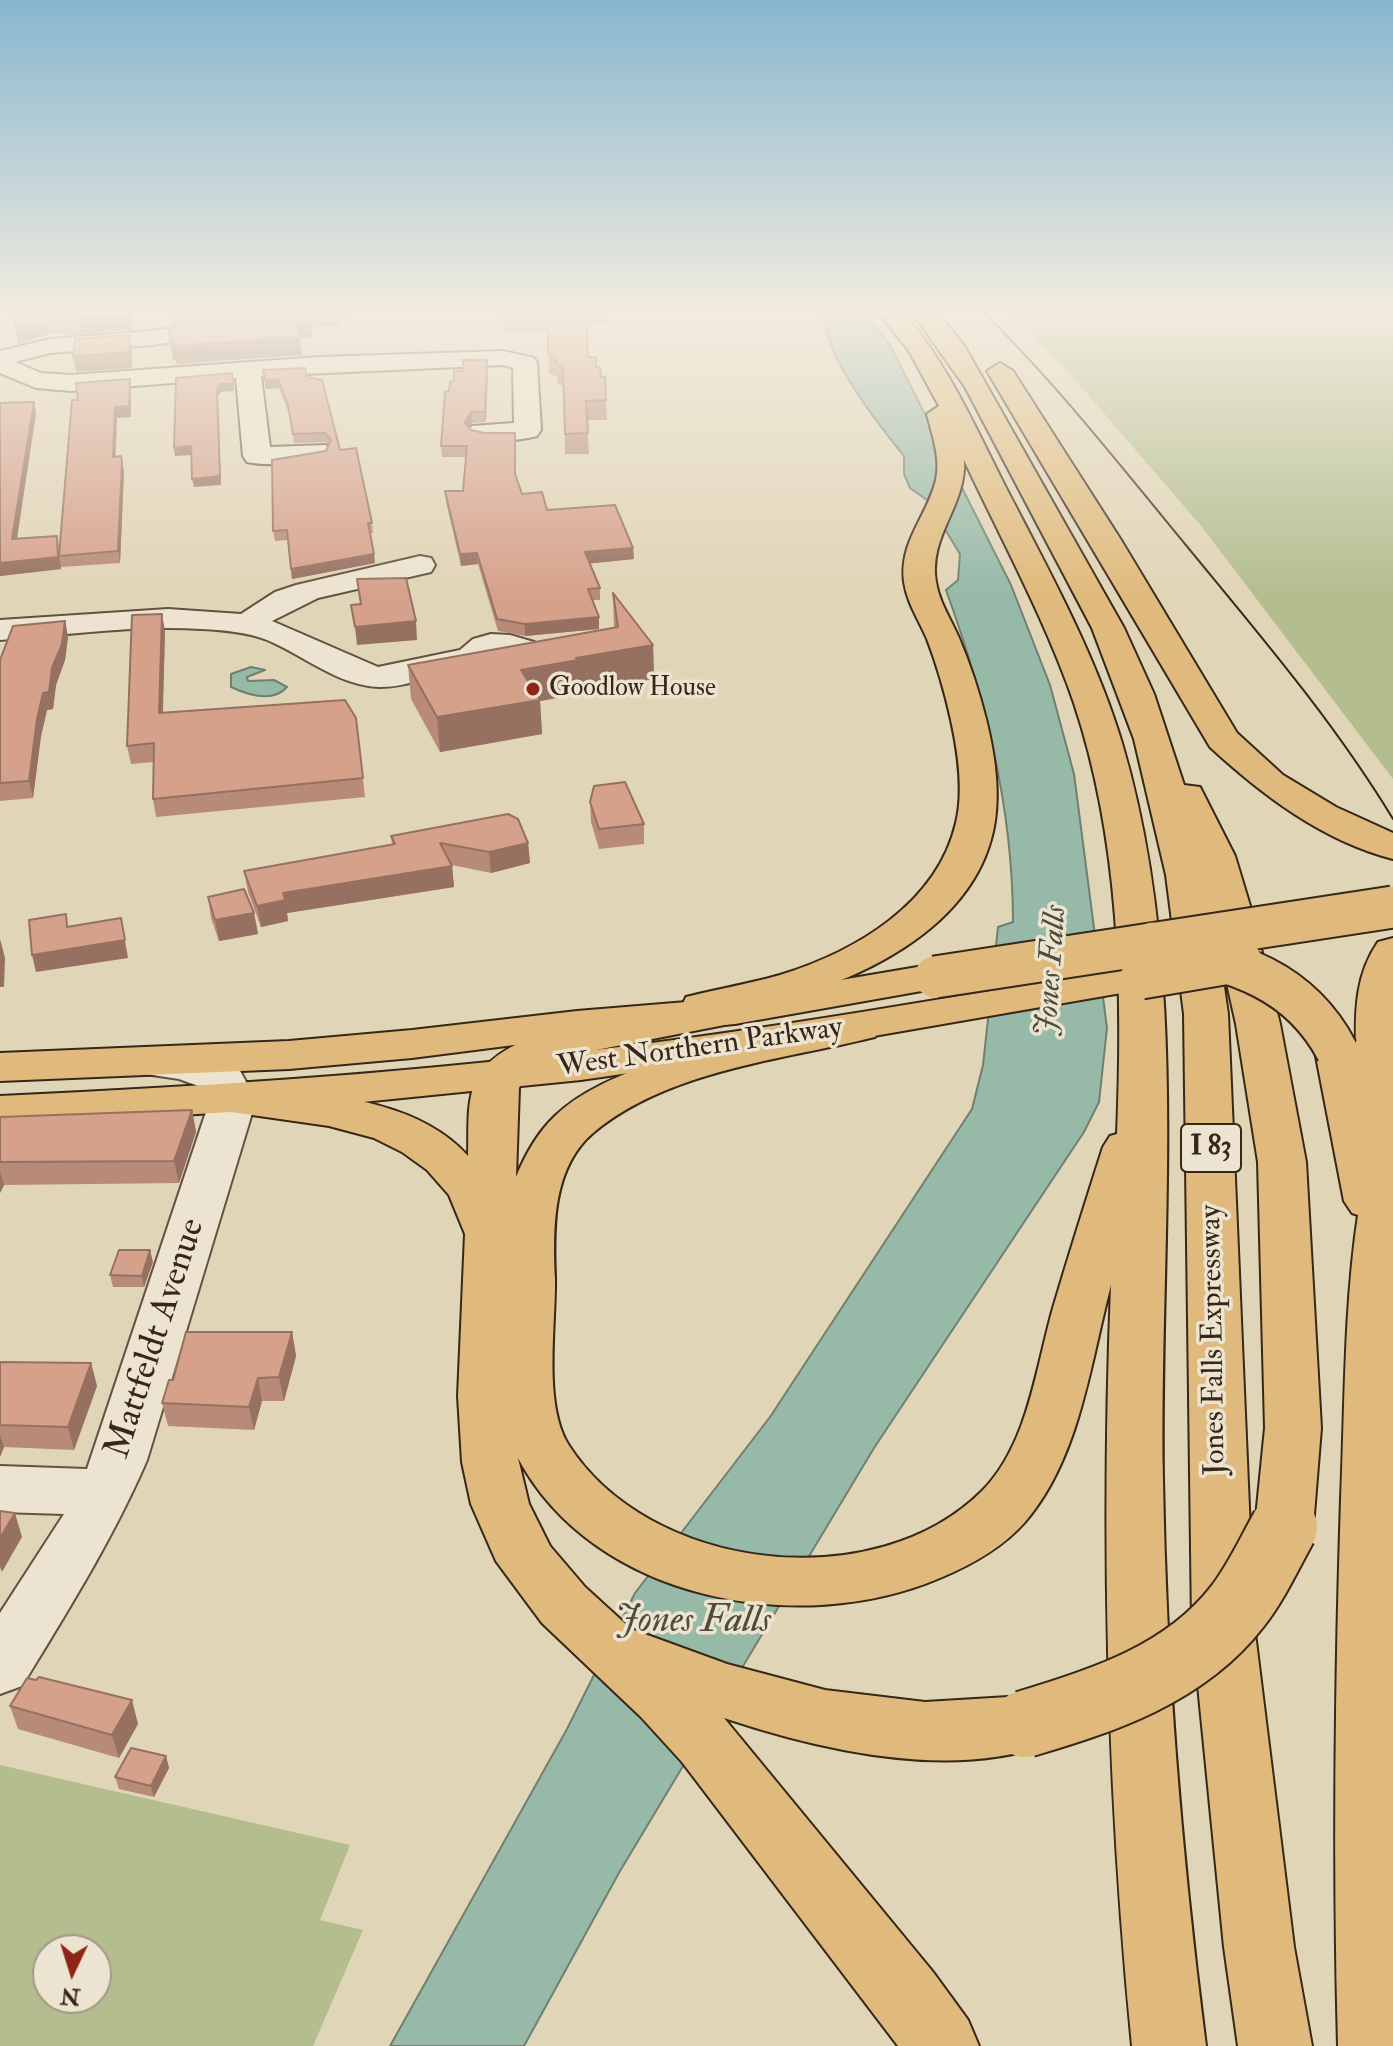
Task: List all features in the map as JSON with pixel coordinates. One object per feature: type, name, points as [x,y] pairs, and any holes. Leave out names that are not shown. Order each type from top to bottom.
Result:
[{"type":"main road","points":[[577,1024],[711,1005],[828,973],[880,948],[915,923],[940,895],[971,844],[978,821],[978,780],[955,677],[922,591],[921,541],[949,484],[951,457],[939,406]]},
{"type":"main road","name":"I 83","points":[[951,406],[1054,614],[1092,704],[1123,822],[1131,874],[1143,1013],[1134,1477],[1136,1621],[1155,1937],[1169,2046]]},
{"type":"main road","name":"Jones Falls Expressway","points":[[987,406],[1101,613],[1140,704],[1175,821],[1197,936],[1206,1014],[1223,1625],[1259,1947],[1275,2046]]},
{"type":"main road","points":[[1022,406],[1106,540],[1223,739],[1270,783],[1381,842]]},
{"type":"main road","points":[[578,1619],[631,1654],[688,1679],[754,1699],[849,1722],[892,1728],[982,1728],[1025,1724],[1111,1699],[1188,1654],[1236,1609],[1284,1527],[1293,1428],[1282,1162],[1258,1024],[1215,856],[1200,820],[1140,704]]},
{"type":"main road","name":"West Northern Parkway","points":[[0,1111],[233,1100],[501,1075],[859,1028],[934,995],[1153,943],[1393,907]]},
{"type":"main road","name":"West Northern Parkway","points":[[0,1067],[289,1055],[577,1024],[934,995],[1230,963],[1393,935]]},
{"type":"main road","points":[[1153,943],[1230,963],[1275,981],[1319,1015],[1359,1053],[1388,1162],[1377,1239],[1368,1596],[1368,1824],[1375,2046]]},
{"type":"main road","points":[[1359,1053],[1379,1012],[1382,975],[1393,951]]},
{"type":"main road","points":[[735,1011],[538,1048],[509,1062],[501,1075],[494,1098],[486,1446],[495,1493],[530,1564],[578,1619],[681,1715],[776,1824],[910,1998],[942,2046]]},
{"type":"main road","points":[[859,1028],[685,1071],[630,1090],[599,1105],[574,1124],[547,1159],[535,1189],[528,1229],[531,1423],[544,1454],[579,1504],[609,1526],[646,1547],[729,1576],[774,1581],[864,1577],[920,1563],[965,1541],[1001,1509],[1026,1477],[1047,1426],[1096,1245],[1143,1099]]},
{"type":"main road","points":[[233,1100],[354,1116],[393,1127],[417,1139],[436,1152],[467,1185],[490,1235]]},
{"type":"street","points":[[252,406],[257,456],[316,451]]},
{"type":"street","points":[[481,432],[528,430],[528,406]]},
{"type":"street","points":[[247,625],[273,604],[299,592],[387,577],[420,565]]},
{"type":"street","points":[[0,630],[179,620],[247,625],[293,638],[376,677],[476,660]]},
{"type":"street","points":[[134,1060],[208,1073],[223,1079],[233,1100]]},
{"type":"street","name":"Mattfeldt Avenue","points":[[0,1667],[105,1492],[176,1289],[233,1100]]},
{"type":"street","points":[[0,1489],[105,1492]]},
{"type":"shaded area","points":[[1098,406],[1393,406],[1393,779],[1202,527]]},
{"type":"shaded area","points":[[0,1765],[350,1845],[320,1920],[363,1930],[313,2046],[0,2046]]},
{"type":"water","name":"Jones Falls","points":[[921,406],[1011,585],[1050,685],[1074,774],[1107,1028],[1099,1102],[1084,1132],[874,1448],[620,1871],[524,2046],[390,2046],[567,1729],[635,1593],[770,1417],[972,1109],[983,1065],[998,927],[1013,922],[1012,879],[1002,795],[973,671],[946,590],[958,580],[960,554],[927,500],[910,488],[904,474],[904,456],[867,407]]},
{"type":"water","points":[[251,667],[265,670],[247,677],[248,681],[274,680],[287,687],[268,696],[252,695],[231,687],[231,674]]},
{"type":"building","points":[[0,406],[33,406],[12,539],[57,536],[58,557],[0,563]]},
{"type":"building","points":[[71,406],[122,406],[115,407],[113,457],[121,456],[122,461],[118,551],[59,556]]},
{"type":"building","points":[[175,406],[218,406],[220,476],[192,479],[191,446],[174,448]]},
{"type":"building","points":[[288,406],[329,406],[340,450],[356,448],[372,523],[368,523],[374,554],[291,569],[287,530],[273,531],[272,460],[326,451],[331,440],[325,433],[293,434]]},
{"type":"building","points":[[444,406],[485,406],[485,412],[471,412],[465,423],[471,430],[484,433],[515,433],[515,474],[522,494],[542,492],[547,510],[615,505],[633,548],[585,552],[600,588],[588,589],[599,617],[525,624],[497,619],[477,553],[460,554],[445,491],[463,491],[467,446],[441,446]]},
{"type":"building","points":[[564,406],[586,406],[588,433],[565,434]]},
{"type":"building","points":[[406,578],[416,621],[355,627],[351,605],[361,604],[357,579]]},
{"type":"building","points":[[613,593],[653,645],[521,670],[540,700],[437,717],[408,665],[618,627]]},
{"type":"building","points":[[162,614],[159,713],[345,700],[356,718],[363,778],[153,799],[154,743],[127,746],[132,615]]},
{"type":"building","points":[[65,621],[49,692],[43,693],[37,719],[29,781],[0,783],[0,660],[13,626]]},
{"type":"building","points":[[625,782],[644,824],[599,829],[590,802],[594,786]]},
{"type":"building","points":[[508,814],[518,819],[528,843],[489,852],[440,843],[452,866],[283,893],[285,900],[257,906],[244,871],[395,844],[391,836]]},
{"type":"building","points":[[244,889],[254,913],[215,920],[208,897]]},
{"type":"building","points":[[66,914],[67,927],[121,918],[125,940],[32,955],[29,920]]},
{"type":"building","points":[[192,1110],[174,1161],[0,1162],[0,1117]]},
{"type":"building","points":[[119,1250],[150,1250],[142,1276],[110,1275]]},
{"type":"building","points":[[186,1332],[292,1332],[279,1377],[258,1378],[249,1407],[162,1403],[169,1380],[173,1380]]},
{"type":"building","points":[[0,1362],[91,1363],[68,1427],[0,1425]]},
{"type":"building","points":[[0,1511],[15,1513],[0,1538]]},
{"type":"building","points":[[39,1677],[132,1700],[112,1735],[10,1706],[27,1678],[36,1680]]},
{"type":"building","points":[[131,1748],[166,1756],[151,1786],[115,1777]]},
{"type":"tram line","points":[[1071,406],[1267,644],[1320,712],[1393,819]]},
{"type":"place","name":"Goodlow House","points":[[533,689]]}]
